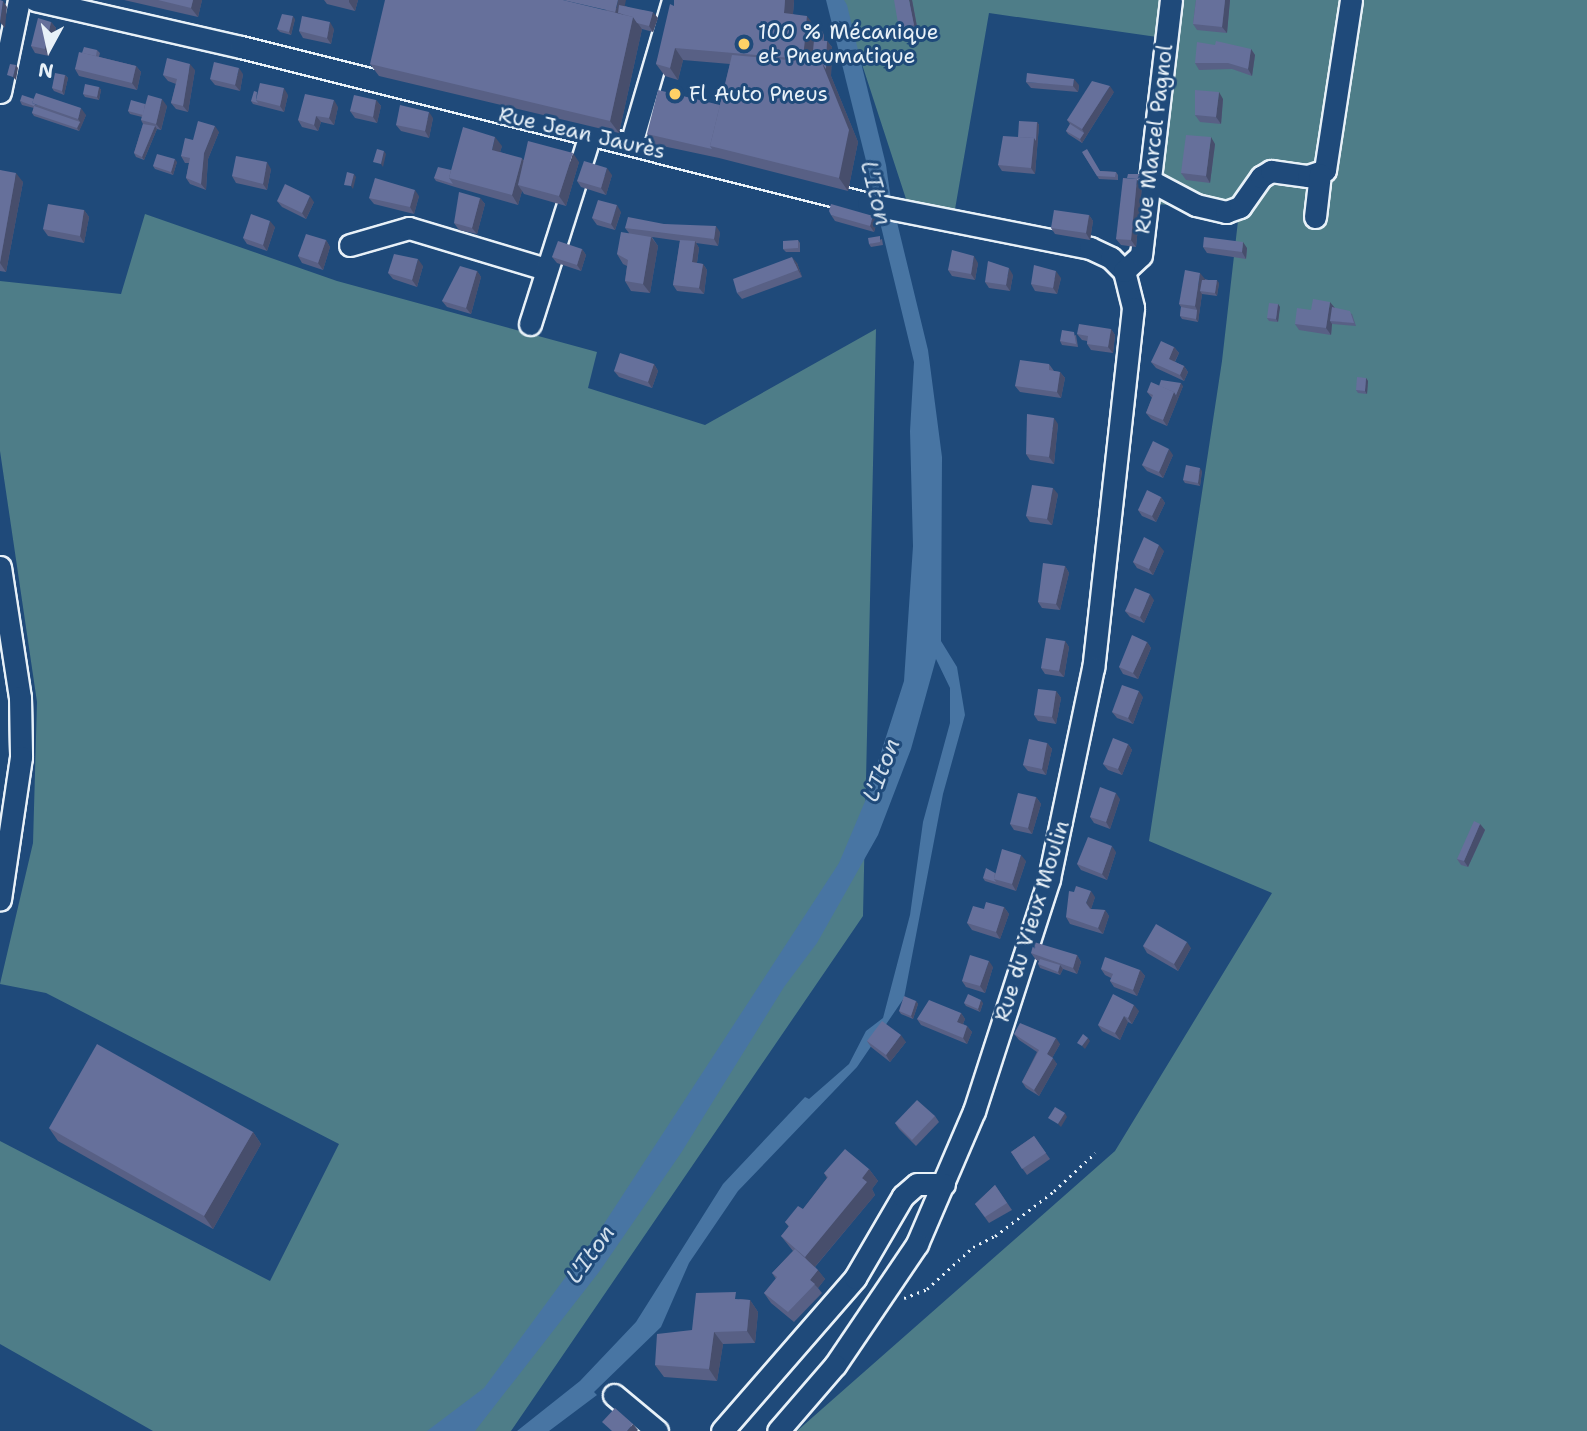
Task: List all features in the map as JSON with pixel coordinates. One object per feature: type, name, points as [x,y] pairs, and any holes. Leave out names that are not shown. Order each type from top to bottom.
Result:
[{"type":"street","points":[[0,92],[19,0]]},
{"type":"street","name":"Rue Jean Jaurès","points":[[35,0],[868,204],[1090,248],[1111,258],[1124,271]]},
{"type":"street","points":[[631,144],[673,0]]},
{"type":"street","name":"Rue Marcel Pagnol","points":[[1124,271],[1141,256],[1171,0]]},
{"type":"street","points":[[1315,217],[1320,174],[1329,163],[1351,0]]},
{"type":"street","points":[[530,324],[590,135]]},
{"type":"street","points":[[1149,180],[1196,205],[1226,212],[1240,207],[1261,177],[1271,171],[1320,174]]},
{"type":"street","points":[[350,244],[409,228],[546,270]]},
{"type":"street","name":"Rue du Vieux Moulin","points":[[778,1431],[835,1365],[887,1294],[917,1244],[974,1111],[1049,879],[1093,668],[1131,322],[1131,287],[1124,271]]},
{"type":"street","points":[[0,567],[20,697],[21,757],[0,896]]},
{"type":"street","points":[[722,1431],[855,1278],[903,1196],[917,1184],[944,1184]]},
{"type":"street","points":[[614,1395],[657,1431]]},
{"type":"path","points":[[887,1294],[908,1299],[927,1289],[973,1247],[1054,1191],[1095,1153]]},
{"type":"green space","points":[[841,0],[1587,0],[1587,1431],[797,1431],[1115,1151],[1272,893],[1149,841],[1222,361],[1239,212],[1158,204],[1178,40],[989,13],[954,215],[906,199]]},
{"type":"green space","points":[[145,214],[337,281],[597,352],[588,388],[705,425],[876,329],[863,916],[511,1431],[153,1431],[0,1344],[0,1141],[270,1281],[339,1144],[46,993],[0,984],[33,843],[37,702],[0,451],[0,281],[121,294]]},
{"type":"water","name":"L'Iton","points":[[826,0],[844,0],[847,5],[886,165],[892,207],[877,205]]},
{"type":"water","name":"L'Iton","points":[[878,214],[896,218],[928,350],[942,457],[941,641],[957,667],[965,715],[943,794],[904,998],[857,1067],[738,1191],[689,1263],[661,1327],[594,1392],[597,1395],[549,1431],[517,1431],[580,1381],[636,1322],[723,1184],[805,1097],[809,1099],[849,1064],[866,1031],[883,1018],[910,915],[923,822],[950,723],[950,688],[936,659],[911,749],[878,835],[817,943],[784,987],[681,1153],[599,1272],[475,1431],[427,1431],[484,1388],[598,1233],[839,863],[866,799],[904,681],[913,546],[910,431],[914,362]]},
{"type":"building","points":[[0,0],[3,1],[0,22]]},
{"type":"building","points":[[158,0],[193,0],[191,8]]},
{"type":"building","points":[[385,0],[563,0],[633,17],[610,121],[370,64]]},
{"type":"building","points":[[563,0],[618,0],[615,12]]},
{"type":"building","points":[[674,0],[785,0],[784,13],[807,16],[803,59],[675,48],[670,68],[656,64],[670,4],[674,6]]},
{"type":"building","points":[[894,0],[909,0],[914,25],[899,29]]},
{"type":"building","points":[[1196,0],[1225,0],[1222,27],[1193,24]]},
{"type":"building","points":[[619,5],[653,12],[649,26],[637,23],[633,17],[618,13]]},
{"type":"building","points":[[282,14],[293,16],[289,32],[277,29]]},
{"type":"building","points":[[302,16],[330,22],[327,38],[299,31]]},
{"type":"building","points":[[38,18],[51,22],[45,49],[31,46]]},
{"type":"building","points":[[816,31],[822,31],[822,41],[816,40]]},
{"type":"building","points":[[814,40],[827,41],[826,69],[822,63],[812,62]]},
{"type":"building","points":[[1216,41],[1251,49],[1248,69],[1228,63],[1195,63],[1197,42],[1215,45]]},
{"type":"building","points":[[84,47],[97,50],[96,56],[82,53]]},
{"type":"building","points":[[79,52],[136,66],[132,83],[75,69]]},
{"type":"building","points":[[732,55],[822,63],[849,130],[839,178],[710,146]]},
{"type":"building","points":[[167,58],[190,64],[183,106],[171,103],[177,79],[163,75]]},
{"type":"building","points":[[214,62],[239,68],[235,85],[210,79]]},
{"type":"building","points":[[10,64],[16,65],[13,77],[7,75]]},
{"type":"building","points":[[55,73],[65,75],[62,91],[52,88]]},
{"type":"building","points":[[1027,73],[1074,79],[1073,86],[1026,82]]},
{"type":"building","points":[[1092,81],[1110,86],[1082,129],[1067,120]]},
{"type":"building","points":[[260,83],[284,88],[280,106],[256,100]]},
{"type":"building","points":[[85,84],[99,87],[97,97],[83,94]]},
{"type":"building","points":[[658,90],[720,105],[710,146],[712,149],[647,134]]},
{"type":"building","points":[[1195,90],[1219,92],[1216,117],[1195,115]]},
{"type":"building","points":[[254,91],[257,92],[258,103],[251,101]]},
{"type":"building","points":[[36,93],[81,108],[78,119],[32,103]]},
{"type":"building","points":[[305,94],[334,100],[329,118],[316,116],[314,125],[298,120]]},
{"type":"building","points":[[22,95],[34,99],[34,106],[20,101]]},
{"type":"building","points":[[148,95],[162,99],[156,124],[141,120]]},
{"type":"building","points":[[354,95],[376,100],[373,117],[350,111]]},
{"type":"building","points":[[131,100],[145,104],[143,115],[128,111]]},
{"type":"building","points":[[400,105],[429,112],[425,131],[396,125]]},
{"type":"building","points":[[34,106],[80,122],[77,128],[32,113]]},
{"type":"building","points":[[198,121],[215,126],[204,153],[201,184],[186,178],[190,158],[181,156],[185,138],[193,140]]},
{"type":"building","points":[[1019,121],[1037,122],[1036,141],[1034,138],[1018,137]]},
{"type":"building","points":[[143,124],[155,126],[142,157],[134,153]]},
{"type":"building","points":[[1070,124],[1084,133],[1080,139],[1066,131]]},
{"type":"building","points":[[463,127],[495,137],[492,150],[522,158],[512,195],[449,178]]},
{"type":"building","points":[[1186,135],[1211,137],[1206,176],[1181,173]]},
{"type":"building","points":[[1003,136],[1034,138],[1031,168],[998,165]]},
{"type":"building","points":[[528,141],[573,153],[559,196],[518,185]]},
{"type":"building","points":[[377,149],[384,151],[381,164],[373,162]]},
{"type":"building","points":[[1087,149],[1100,171],[1116,172],[1115,177],[1097,176],[1082,152]]},
{"type":"building","points":[[157,154],[175,159],[171,172],[153,166]]},
{"type":"building","points":[[236,156],[267,162],[263,184],[232,176]]},
{"type":"building","points":[[584,161],[607,168],[601,188],[577,181]]},
{"type":"building","points":[[438,167],[451,170],[449,178],[453,184],[434,178]]},
{"type":"building","points":[[0,170],[16,173],[0,262]]},
{"type":"building","points":[[347,172],[354,174],[351,186],[344,185]]},
{"type":"building","points":[[1128,174],[1141,174],[1140,183],[1137,179],[1127,178]]},
{"type":"building","points":[[375,178],[415,190],[410,207],[369,198]]},
{"type":"building","points":[[1123,178],[1137,179],[1131,240],[1116,239]]},
{"type":"building","points":[[285,184],[310,196],[302,213],[277,201]]},
{"type":"building","points":[[459,192],[480,198],[472,228],[454,223]]},
{"type":"building","points":[[598,200],[617,205],[611,224],[592,218]]},
{"type":"building","points":[[48,204],[84,210],[80,236],[43,229]]},
{"type":"building","points":[[831,204],[873,216],[870,226],[831,215]]},
{"type":"building","points":[[1054,210],[1089,215],[1086,233],[1051,228]]},
{"type":"building","points":[[251,214],[270,221],[263,245],[243,238]]},
{"type":"building","points":[[628,217],[664,224],[716,226],[714,239],[625,228]]},
{"type":"building","points":[[621,232],[651,237],[643,284],[625,281],[628,260],[617,254]]},
{"type":"building","points":[[306,234],[326,240],[318,263],[298,256]]},
{"type":"building","points":[[880,236],[880,242],[869,244],[868,238]]},
{"type":"building","points":[[1204,237],[1243,242],[1242,252],[1203,247]]},
{"type":"building","points":[[680,240],[695,241],[692,262],[703,264],[699,288],[673,285]]},
{"type":"building","points":[[798,240],[798,248],[783,249],[783,241]]},
{"type":"building","points":[[558,241],[582,249],[577,265],[552,257]]},
{"type":"building","points":[[952,250],[974,256],[971,274],[948,270]]},
{"type":"building","points":[[394,254],[418,259],[412,280],[388,273]]},
{"type":"building","points":[[792,257],[798,270],[737,293],[733,279]]},
{"type":"building","points":[[988,261],[1009,268],[1006,285],[985,282]]},
{"type":"building","points":[[1034,265],[1056,271],[1053,288],[1031,284]]},
{"type":"building","points":[[460,266],[477,271],[466,308],[442,301]]},
{"type":"building","points":[[1185,270],[1200,273],[1195,306],[1179,304]]},
{"type":"building","points":[[1202,280],[1217,280],[1215,293],[1200,291]]},
{"type":"building","points":[[1313,299],[1330,302],[1326,328],[1295,324],[1297,308],[1311,310]]},
{"type":"building","points":[[1269,303],[1278,304],[1276,319],[1267,318]]},
{"type":"building","points":[[1181,307],[1197,310],[1196,319],[1180,316]]},
{"type":"building","points":[[1332,307],[1350,311],[1354,323],[1330,321]]},
{"type":"building","points":[[1079,324],[1111,329],[1108,347],[1087,344],[1088,336],[1077,334]]},
{"type":"building","points":[[1062,330],[1074,332],[1076,344],[1060,341]]},
{"type":"building","points":[[1161,341],[1174,347],[1169,359],[1184,366],[1180,375],[1151,362]]},
{"type":"building","points":[[620,353],[654,364],[648,382],[614,371]]},
{"type":"building","points":[[1020,360],[1049,364],[1049,370],[1060,372],[1057,392],[1015,386]]},
{"type":"building","points":[[1357,377],[1366,378],[1365,391],[1356,390]]},
{"type":"building","points":[[1161,380],[1181,383],[1176,395],[1159,386]]},
{"type":"building","points":[[1151,382],[1174,392],[1163,420],[1146,413],[1153,395],[1147,392]]},
{"type":"building","points":[[1027,414],[1054,418],[1049,457],[1026,454]]},
{"type":"building","points":[[1153,441],[1169,449],[1159,472],[1142,465]]},
{"type":"building","points":[[1186,465],[1200,468],[1198,483],[1183,480]]},
{"type":"building","points":[[1032,485],[1053,488],[1047,519],[1026,516]]},
{"type":"building","points":[[1147,490],[1161,497],[1152,516],[1138,510]]},
{"type":"building","points":[[1144,537],[1159,545],[1149,569],[1133,562]]},
{"type":"building","points":[[1043,563],[1065,566],[1056,604],[1038,602]]},
{"type":"building","points":[[1135,588],[1150,594],[1140,617],[1125,611]]},
{"type":"building","points":[[1132,635],[1147,642],[1133,673],[1119,667]]},
{"type":"building","points":[[1046,638],[1065,641],[1059,671],[1041,668]]},
{"type":"building","points":[[1122,685],[1139,691],[1128,718],[1112,712]]},
{"type":"building","points":[[1038,689],[1056,691],[1052,717],[1034,715]]},
{"type":"building","points":[[1113,738],[1128,744],[1118,769],[1103,764]]},
{"type":"building","points":[[1029,739],[1047,743],[1042,769],[1023,765]]},
{"type":"building","points":[[1100,787],[1116,793],[1106,822],[1090,817]]},
{"type":"building","points":[[1018,793],[1036,797],[1028,828],[1010,824]]},
{"type":"building","points":[[1474,821],[1480,824],[1464,861],[1457,859]]},
{"type":"building","points":[[1088,837],[1112,846],[1102,874],[1077,864]]},
{"type":"building","points":[[1002,849],[1021,855],[1012,884],[994,879]]},
{"type":"building","points":[[986,868],[995,873],[996,882],[983,878]]},
{"type":"building","points":[[1076,886],[1091,891],[1086,903],[1090,909],[1105,910],[1098,928],[1066,917],[1069,891],[1074,892]]},
{"type":"building","points":[[986,902],[1004,907],[996,932],[967,923],[973,906],[984,909]]},
{"type":"building","points":[[1156,924],[1187,942],[1174,964],[1143,946]]},
{"type":"building","points":[[1034,942],[1077,955],[1073,968],[1031,953]]},
{"type":"building","points":[[970,955],[989,961],[980,986],[962,981]]},
{"type":"building","points":[[1105,957],[1140,970],[1133,990],[1110,981],[1113,974],[1101,969]]},
{"type":"building","points":[[1040,959],[1060,965],[1058,972],[1038,964]]},
{"type":"building","points":[[968,994],[981,1000],[978,1009],[964,1003]]},
{"type":"building","points":[[1113,994],[1134,1005],[1128,1018],[1124,1016],[1115,1033],[1098,1025]]},
{"type":"building","points":[[904,996],[916,1001],[911,1016],[899,1011]]},
{"type":"building","points":[[929,1000],[961,1013],[957,1022],[967,1026],[963,1038],[917,1019]]},
{"type":"building","points":[[882,1021],[901,1035],[886,1055],[867,1041]]},
{"type":"building","points":[[1020,1023],[1056,1038],[1047,1054],[1053,1058],[1034,1090],[1022,1082],[1039,1050],[1014,1034]]},
{"type":"building","points":[[1083,1034],[1088,1038],[1082,1046],[1077,1043]]},
{"type":"building","points":[[97,1044],[253,1132],[204,1216],[49,1128]]},
{"type":"building","points":[[917,1100],[935,1116],[912,1140],[895,1123]]},
{"type":"building","points":[[1055,1107],[1065,1113],[1058,1124],[1048,1118]]},
{"type":"building","points":[[1034,1136],[1046,1153],[1022,1169],[1011,1152]]},
{"type":"building","points":[[845,1149],[869,1169],[862,1178],[867,1182],[805,1257],[781,1236],[789,1226],[785,1222],[798,1206],[803,1209],[828,1177],[824,1173]]},
{"type":"building","points":[[995,1185],[1007,1203],[985,1217],[975,1204]]},
{"type":"building","points":[[795,1249],[818,1270],[810,1280],[815,1284],[788,1312],[764,1293],[777,1277],[772,1273]]},
{"type":"building","points":[[736,1292],[735,1299],[750,1300],[747,1331],[714,1332],[709,1369],[655,1365],[657,1334],[692,1330],[696,1293]]},
{"type":"building","points":[[615,1408],[633,1424],[627,1431],[612,1431],[602,1422]]},
{"type":"place","name":"100 % Mécanique et Pneumatique","points":[[744,44]]},
{"type":"place","name":"Fl Auto Pneus","points":[[675,94]]}]
